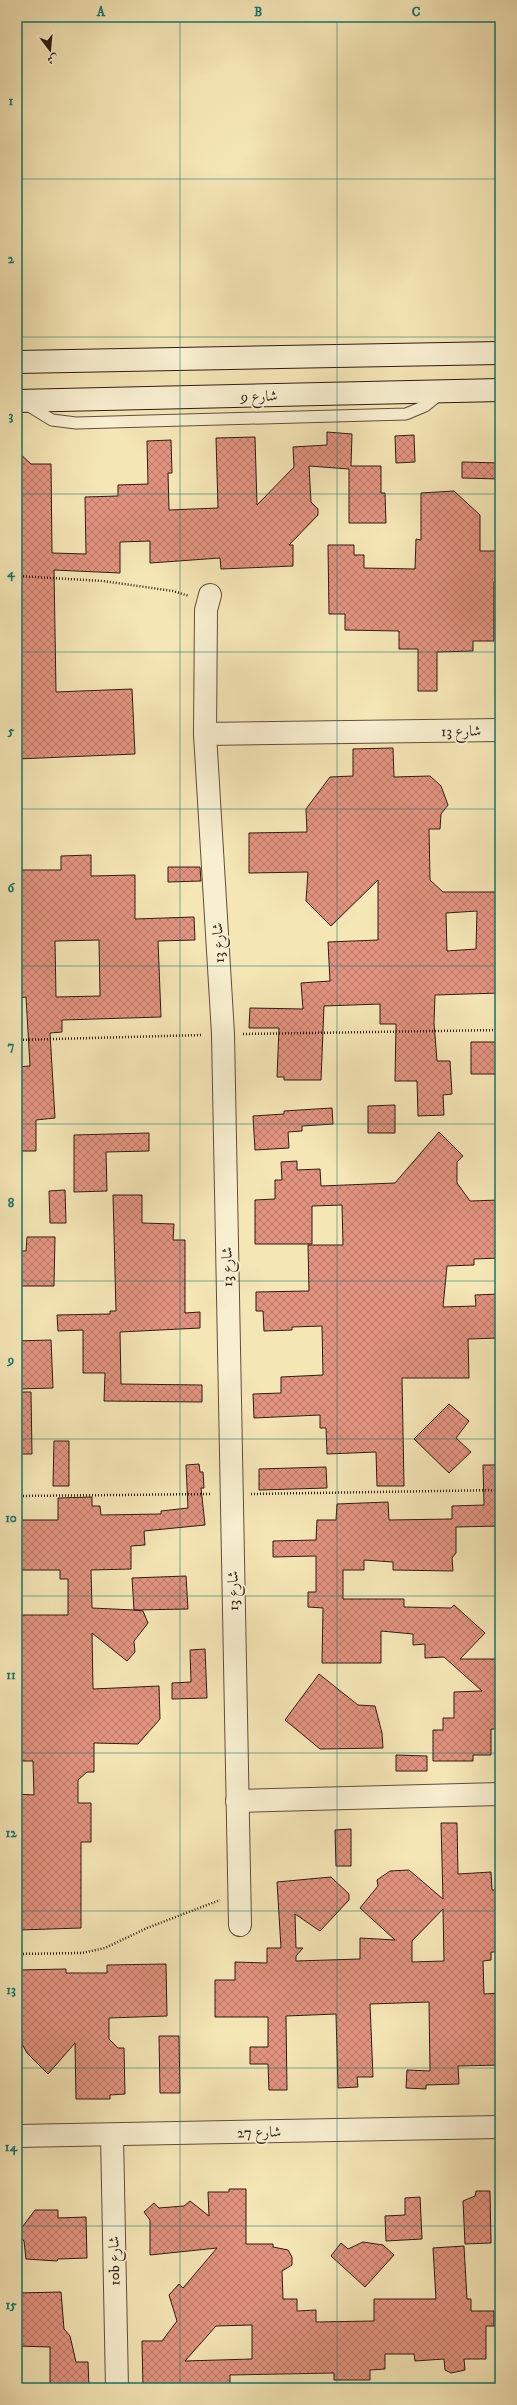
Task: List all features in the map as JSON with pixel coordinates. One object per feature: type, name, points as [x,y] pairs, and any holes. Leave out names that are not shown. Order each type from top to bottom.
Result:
[{"type":"street","points":[[17,362],[500,352]]},
{"type":"street","points":[[478,390],[500,399]]},
{"type":"street","name":"شارع 9","points":[[20,401],[442,393],[500,390]]},
{"type":"street","name":"شارع 13","points":[[208,602],[206,734],[223,1034],[240,1925]]},
{"type":"street","name":"شارع 13","points":[[206,734],[500,730]]},
{"type":"street","points":[[237,1801],[500,1794]]},
{"type":"street","name":"شارع 27","points":[[17,2136],[500,2127]]},
{"type":"street","name":"10b شارع","points":[[112,2135],[117,2388]]},
{"type":"path","points":[[17,576],[103,581],[178,592],[208,602]]},
{"type":"path","points":[[17,1040],[223,1034],[500,1030]]},
{"type":"path","points":[[17,1496],[500,1490]]},
{"type":"path","points":[[17,1954],[82,1953],[105,1948],[187,1911],[239,1894]]},
{"type":"building","points":[[327,432],[352,434],[351,466],[381,466],[381,493],[385,493],[386,523],[349,523],[349,469],[309,466],[311,502],[318,509],[318,515],[289,545],[293,545],[293,566],[221,569],[220,558],[150,563],[150,541],[120,542],[120,573],[54,570],[56,692],[132,689],[135,754],[17,759],[17,451],[31,464],[51,464],[52,553],[86,554],[85,497],[118,496],[118,485],[148,484],[147,441],[171,440],[172,473],[168,473],[169,510],[218,508],[216,438],[255,437],[257,505],[294,467],[293,447],[327,445]]},
{"type":"building","points":[[414,435],[415,462],[396,463],[395,436]]},
{"type":"building","points":[[462,462],[500,463],[500,479],[462,478]]},
{"type":"building","points":[[454,491],[480,515],[480,551],[500,551],[500,582],[494,582],[494,641],[473,641],[473,651],[437,652],[437,691],[418,691],[418,649],[399,649],[399,631],[345,630],[345,614],[329,614],[328,545],[354,545],[354,555],[364,555],[364,568],[415,569],[416,539],[421,540],[421,493]]},
{"type":"building","points":[[393,748],[394,777],[430,776],[441,786],[448,805],[441,814],[440,829],[429,829],[430,880],[443,892],[500,892],[500,993],[435,995],[434,1023],[437,1061],[450,1061],[452,1094],[443,1095],[444,1115],[418,1116],[417,1081],[395,1081],[396,1024],[380,1024],[380,1004],[324,1006],[321,1080],[284,1080],[284,1077],[277,1077],[279,1028],[249,1028],[250,1008],[303,1009],[301,983],[330,981],[328,942],[378,940],[378,880],[331,926],[306,901],[308,872],[249,873],[249,833],[307,832],[306,809],[330,777],[353,776],[353,749]],"holes":[[[477,911],[476,949],[447,951],[446,913]]]},
{"type":"building","points":[[91,855],[91,876],[135,875],[135,919],[194,917],[195,940],[158,941],[161,1017],[62,1020],[62,1032],[50,1033],[55,1118],[36,1120],[36,1151],[17,1151],[17,1067],[30,1066],[26,997],[17,998],[17,870],[61,870],[61,856]],"holes":[[[99,940],[100,996],[56,997],[55,941]]]},
{"type":"building","points":[[168,867],[200,867],[201,881],[168,882]]},
{"type":"building","points":[[471,1042],[500,1042],[500,1061],[496,1061],[496,1074],[471,1074]]},
{"type":"building","points":[[395,1105],[395,1133],[368,1133],[368,1106]]},
{"type":"building","points":[[332,1108],[333,1124],[302,1126],[302,1131],[288,1132],[289,1148],[255,1150],[253,1116],[284,1114],[284,1111]]},
{"type":"building","points":[[439,1132],[463,1156],[457,1162],[457,1183],[470,1201],[500,1200],[500,1258],[474,1259],[474,1265],[447,1266],[443,1307],[476,1306],[475,1295],[500,1294],[500,1338],[468,1339],[469,1378],[402,1378],[404,1486],[377,1486],[376,1452],[327,1454],[326,1428],[320,1428],[320,1415],[254,1418],[253,1394],[281,1393],[281,1377],[323,1375],[322,1326],[292,1327],[292,1330],[264,1331],[263,1311],[256,1311],[256,1292],[309,1291],[308,1245],[343,1245],[342,1205],[312,1206],[312,1244],[255,1244],[255,1200],[275,1199],[275,1180],[282,1180],[281,1162],[297,1161],[297,1170],[320,1169],[321,1186],[395,1183]]},
{"type":"building","points":[[149,1133],[149,1151],[106,1152],[107,1191],[74,1192],[74,1135]]},
{"type":"building","points":[[65,1190],[66,1223],[50,1223],[49,1191]]},
{"type":"building","points":[[113,1195],[142,1195],[142,1223],[174,1224],[173,1240],[185,1240],[185,1313],[200,1312],[200,1328],[120,1332],[121,1384],[202,1385],[202,1402],[104,1401],[105,1373],[83,1373],[83,1330],[58,1331],[57,1315],[110,1314],[110,1311],[116,1311]]},
{"type":"building","points":[[27,1237],[55,1237],[54,1286],[17,1286],[17,1251],[26,1251]]},
{"type":"building","points":[[51,1340],[53,1388],[17,1389],[17,1341]]},
{"type":"building","points":[[17,1392],[31,1392],[32,1454],[17,1454]]},
{"type":"building","points":[[449,1404],[469,1421],[456,1438],[471,1452],[449,1473],[414,1439]]},
{"type":"building","points":[[54,1441],[69,1441],[69,1486],[53,1486]]},
{"type":"building","points":[[199,1464],[200,1472],[203,1472],[204,1488],[201,1488],[205,1525],[144,1531],[145,1545],[131,1546],[131,1569],[91,1570],[92,1608],[143,1611],[148,1623],[134,1641],[135,1652],[127,1661],[92,1633],[93,1689],[159,1686],[160,1719],[138,1744],[94,1743],[94,1772],[87,1772],[78,1780],[78,1803],[91,1803],[91,1842],[81,1842],[81,1928],[19,1930],[17,1794],[34,1795],[33,1761],[17,1761],[17,1615],[68,1615],[68,1579],[60,1579],[60,1570],[17,1570],[17,1520],[58,1520],[58,1498],[92,1497],[92,1506],[100,1506],[101,1515],[161,1514],[161,1511],[188,1508],[186,1465]]},
{"type":"building","points":[[483,1465],[500,1465],[500,1526],[456,1527],[456,1553],[452,1558],[453,1571],[393,1570],[393,1562],[364,1560],[364,1570],[343,1570],[343,1599],[404,1599],[404,1607],[451,1608],[454,1605],[485,1633],[460,1659],[500,1659],[500,1729],[491,1729],[491,1755],[473,1755],[473,1761],[433,1761],[433,1730],[443,1730],[443,1718],[454,1718],[454,1692],[482,1691],[444,1657],[425,1658],[425,1644],[413,1645],[413,1634],[381,1631],[381,1663],[322,1663],[323,1608],[308,1607],[308,1592],[316,1592],[316,1556],[273,1557],[273,1541],[316,1540],[317,1520],[336,1520],[337,1504],[388,1502],[389,1520],[452,1519],[452,1506],[484,1505]]},
{"type":"building","points":[[326,1467],[327,1488],[259,1490],[259,1469]]},
{"type":"building","points":[[186,1576],[188,1609],[134,1610],[132,1578]]},
{"type":"building","points":[[205,1649],[207,1698],[172,1699],[172,1683],[191,1682],[190,1650]]},
{"type":"building","points":[[319,1674],[358,1705],[375,1706],[382,1733],[383,1748],[320,1749],[285,1720]]},
{"type":"building","points":[[396,1755],[427,1756],[427,1771],[396,1771]]},
{"type":"building","points":[[441,1823],[457,1823],[458,1874],[491,1872],[492,1890],[496,1890],[497,1913],[500,1913],[500,1934],[498,1934],[499,1952],[491,1952],[491,1960],[483,1961],[484,1994],[500,1993],[500,2065],[458,2066],[459,2084],[426,2085],[426,2089],[406,2088],[407,2070],[430,2071],[429,2002],[370,2004],[373,2077],[357,2077],[358,2087],[338,2088],[336,2014],[286,2016],[287,2090],[269,2090],[268,2064],[250,2064],[250,2047],[268,2047],[268,2017],[215,2017],[215,1980],[235,1980],[235,1962],[267,1963],[267,1948],[281,1948],[277,1882],[331,1877],[349,1894],[349,1900],[320,1931],[295,1914],[296,1948],[303,1948],[296,1956],[296,1961],[360,1959],[360,1938],[395,1940],[360,1908],[378,1886],[377,1880],[390,1871],[409,1870],[443,1899]],"holes":[[[443,1909],[444,1961],[412,1962],[412,1941]]]},
{"type":"building","points":[[351,1829],[351,1866],[336,1866],[335,1830]]},
{"type":"building","points":[[166,1964],[167,2016],[109,2018],[109,2039],[118,2048],[124,2048],[125,2094],[110,2095],[110,2099],[76,2099],[75,2043],[48,2074],[27,2053],[17,2035],[17,1970],[66,1969],[66,1973],[107,1973],[107,1965]]},
{"type":"building","points":[[159,2036],[179,2036],[180,2093],[160,2093]]},
{"type":"building","points":[[229,2189],[246,2189],[246,2244],[273,2244],[273,2247],[288,2250],[292,2257],[292,2265],[282,2271],[283,2299],[297,2299],[297,2311],[316,2310],[316,2322],[374,2321],[374,2299],[436,2299],[433,2248],[464,2246],[467,2299],[471,2299],[471,2311],[494,2311],[494,2326],[486,2326],[486,2359],[464,2359],[465,2370],[451,2373],[445,2370],[444,2359],[415,2361],[414,2354],[385,2354],[385,2369],[370,2370],[370,2380],[334,2380],[334,2373],[230,2375],[230,2388],[143,2388],[142,2341],[162,2341],[177,2321],[169,2295],[179,2284],[183,2288],[217,2248],[150,2255],[150,2220],[144,2212],[154,2203],[159,2208],[184,2206],[190,2201],[209,2216],[208,2192],[229,2192]],"holes":[[[252,2325],[252,2359],[185,2361],[216,2326]]]},
{"type":"building","points":[[476,2191],[490,2191],[491,2243],[465,2244],[463,2201],[475,2196]]},
{"type":"building","points":[[420,2197],[422,2239],[386,2241],[385,2216],[405,2215],[405,2198]]},
{"type":"building","points":[[35,2210],[58,2210],[58,2218],[86,2217],[87,2258],[58,2259],[57,2261],[26,2259],[24,2241],[17,2234]]},
{"type":"building","points":[[363,2242],[383,2245],[394,2255],[365,2287],[331,2256],[341,2243],[348,2249]]},
{"type":"building","points":[[61,2292],[64,2329],[70,2336],[76,2362],[88,2362],[89,2388],[50,2388],[50,2347],[17,2346],[17,2293]]}]
